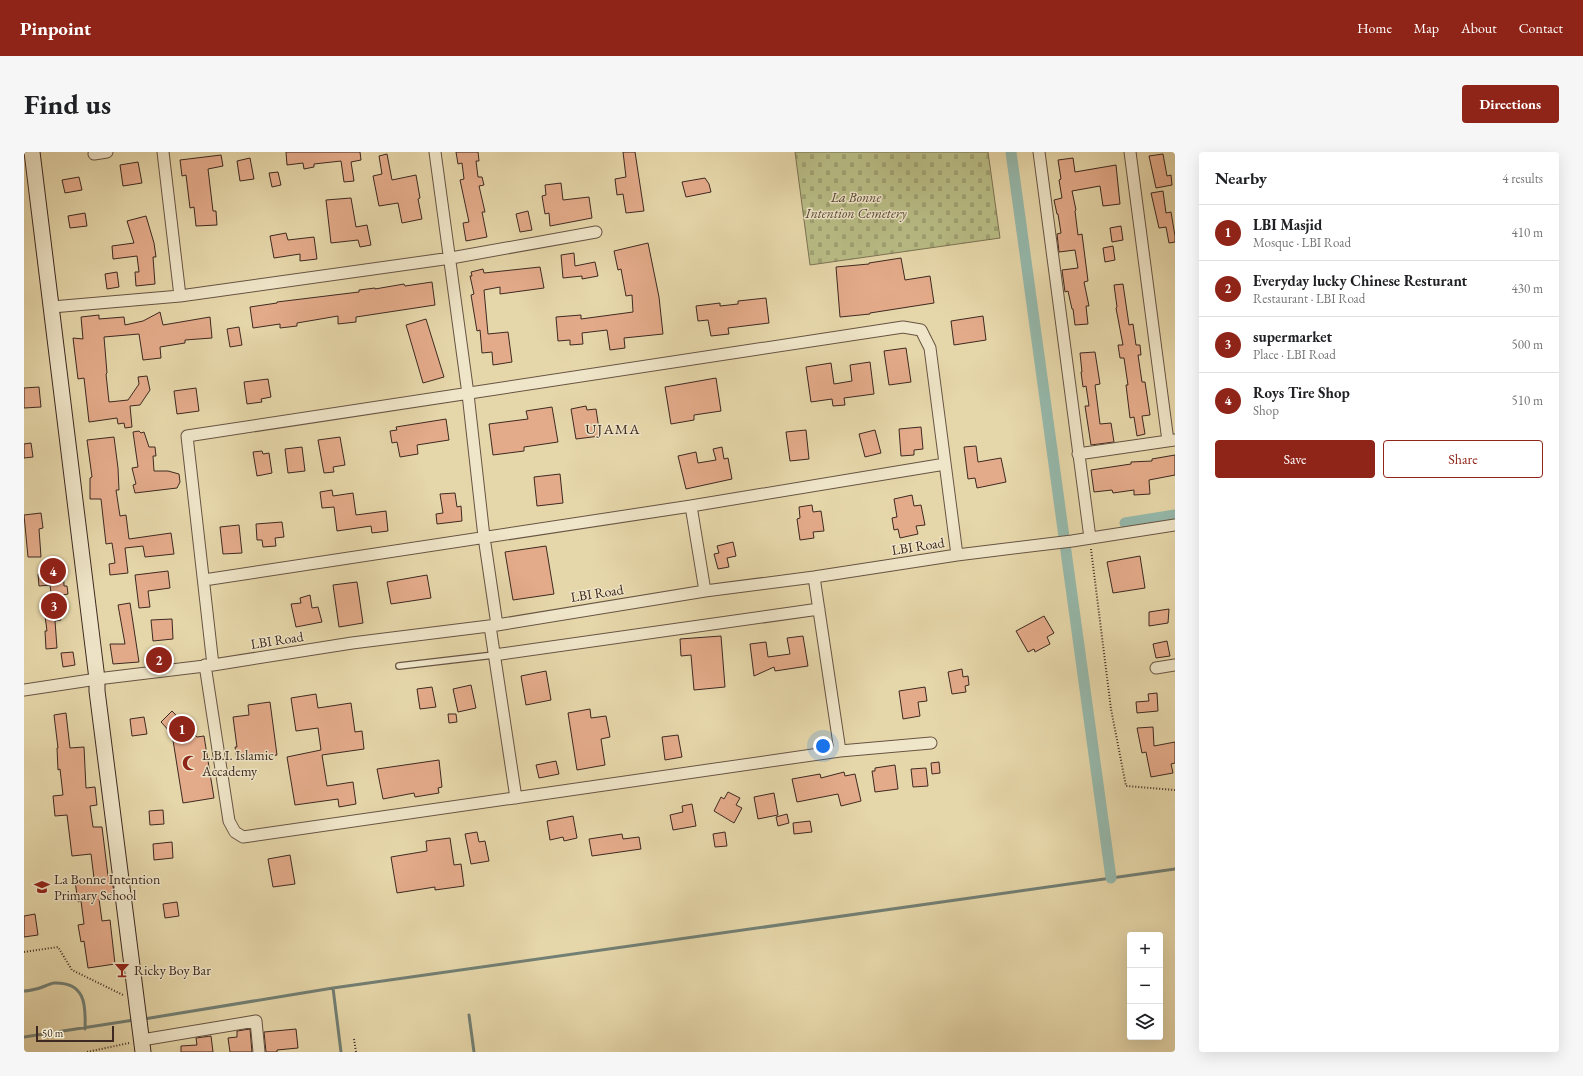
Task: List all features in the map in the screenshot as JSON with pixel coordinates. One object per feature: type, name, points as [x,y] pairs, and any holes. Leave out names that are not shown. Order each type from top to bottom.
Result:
[{"type":"main road","points":[[32,152],[142,1042]]},
{"type":"street","points":[[94,154],[107,152]]},
{"type":"street","points":[[163,152],[180,296]]},
{"type":"street","points":[[435,152],[451,258],[468,394],[494,625],[494,655],[516,798]]},
{"type":"street","points":[[1039,152],[1090,538]]},
{"type":"street","points":[[1078,454],[1171,440],[1130,152]]},
{"type":"street","points":[[52,307],[180,296],[451,258],[596,232]]},
{"type":"street","points":[[931,743],[840,752],[243,837],[235,832],[229,821],[209,665],[204,580],[187,436],[903,327],[921,330],[930,348],[958,555]]},
{"type":"street","points":[[204,580],[691,506],[945,464]]},
{"type":"street","points":[[691,506],[705,591]]},
{"type":"street","name":"LBI Road","points":[[24,690],[97,685],[209,665],[352,643],[494,625],[705,591],[814,577],[958,555],[1072,541],[1175,525]]},
{"type":"street","points":[[814,577],[840,752]]},
{"type":"street","points":[[494,655],[819,609]]},
{"type":"street","points":[[1156,668],[1175,665]]},
{"type":"street","points":[[142,1042],[256,1021],[259,1052]]},
{"type":"lane","points":[[399,666],[494,655]]},
{"type":"path","points":[[1090,538],[1112,709],[1126,786],[1175,790]]},
{"type":"path","points":[[24,952],[58,947],[72,970],[127,997],[136,998]]},
{"type":"path","points":[[354,1039],[356,1052]]},
{"type":"path","points":[[87,1052],[142,1042]]},
{"type":"green space","name":"La Bonne Intention Cemetery","points":[[795,152],[988,152],[1000,238],[810,265]]},
{"type":"building","points":[[286,152],[360,152],[361,160],[351,162],[354,181],[344,182],[341,161],[314,164],[314,167],[304,169],[303,163],[287,165]]},
{"type":"building","points":[[456,152],[478,152],[479,161],[476,161],[478,177],[482,177],[484,185],[479,186],[485,212],[482,212],[487,237],[466,241],[463,223],[469,222],[460,180],[464,179],[462,163],[458,164]]},
{"type":"building","points":[[623,152],[635,152],[644,211],[626,213],[623,194],[617,195],[615,179],[626,177]]},
{"type":"building","points":[[387,154],[392,180],[416,175],[420,198],[418,199],[422,219],[402,223],[398,203],[379,206],[373,176],[382,174],[379,156]]},
{"type":"building","points":[[1163,154],[1167,176],[1171,175],[1172,185],[1156,188],[1149,156]]},
{"type":"building","points":[[221,155],[223,166],[208,169],[213,211],[216,211],[217,225],[196,226],[194,207],[190,208],[186,175],[182,176],[180,160]]},
{"type":"building","points":[[250,158],[254,179],[240,181],[237,161]]},
{"type":"building","points":[[1073,158],[1075,172],[1116,165],[1120,204],[1103,206],[1100,186],[1072,191],[1076,210],[1078,235],[1082,234],[1088,281],[1084,282],[1089,306],[1086,306],[1088,324],[1075,325],[1073,309],[1068,291],[1065,292],[1062,270],[1078,268],[1075,250],[1059,252],[1057,234],[1061,233],[1054,200],[1062,198],[1058,160]]},
{"type":"building","points":[[138,162],[142,183],[123,186],[120,165]]},
{"type":"building","points":[[278,172],[281,185],[272,187],[269,173]]},
{"type":"building","points":[[79,177],[82,190],[65,193],[62,180]]},
{"type":"building","points":[[705,178],[709,184],[711,192],[686,197],[682,182]]},
{"type":"building","points":[[561,183],[563,200],[589,197],[592,218],[550,226],[549,213],[545,214],[542,196],[546,195],[545,185]]},
{"type":"building","points":[[1163,191],[1166,213],[1171,212],[1175,242],[1169,243],[1166,227],[1159,228],[1151,193]]},
{"type":"building","points":[[351,198],[356,227],[367,225],[371,245],[360,247],[358,240],[331,243],[326,200]]},
{"type":"building","points":[[528,211],[532,230],[520,232],[516,214]]},
{"type":"building","points":[[85,213],[87,226],[70,228],[68,216]]},
{"type":"building","points":[[146,216],[154,243],[156,257],[153,257],[155,284],[136,286],[135,272],[139,272],[137,256],[113,259],[112,246],[134,243],[127,221]]},
{"type":"building","points":[[1121,226],[1123,240],[1112,242],[1110,228]]},
{"type":"building","points":[[286,233],[288,240],[314,237],[317,259],[300,261],[300,254],[274,258],[270,236]]},
{"type":"building","points":[[648,243],[659,297],[663,334],[624,338],[625,348],[610,350],[607,330],[582,333],[583,344],[570,345],[570,340],[558,341],[556,317],[581,315],[581,319],[633,312],[632,295],[626,296],[621,269],[618,270],[614,251]]},
{"type":"building","points":[[1113,246],[1115,260],[1105,262],[1103,248]]},
{"type":"building","points":[[574,253],[575,266],[595,262],[598,276],[582,279],[582,276],[563,278],[561,255]]},
{"type":"building","points":[[901,258],[905,280],[930,276],[934,303],[870,314],[840,317],[836,267],[869,264]]},
{"type":"building","points":[[540,267],[544,288],[500,294],[500,287],[484,290],[488,334],[508,332],[512,362],[493,365],[492,352],[482,353],[480,330],[477,331],[471,295],[474,294],[470,276],[472,276],[471,272],[483,269],[484,273]]},
{"type":"building","points":[[117,272],[119,287],[107,289],[105,274]]},
{"type":"building","points":[[432,282],[435,305],[356,317],[356,322],[338,324],[338,316],[297,323],[297,326],[280,328],[280,324],[253,328],[250,307],[277,302],[359,292],[359,290]]},
{"type":"building","points":[[1123,284],[1129,325],[1133,324],[1136,345],[1140,345],[1141,355],[1138,355],[1142,382],[1145,382],[1150,415],[1142,416],[1145,434],[1137,436],[1134,417],[1130,418],[1126,385],[1128,385],[1124,358],[1120,358],[1118,345],[1123,345],[1116,308],[1114,285]]},
{"type":"building","points":[[766,298],[769,323],[728,328],[729,334],[711,336],[708,320],[698,321],[696,306],[720,303],[720,306],[738,304],[738,301]]},
{"type":"building","points":[[160,312],[163,325],[210,317],[212,338],[185,340],[185,343],[160,347],[161,358],[143,360],[139,334],[104,337],[109,402],[128,400],[139,384],[138,377],[147,376],[150,390],[140,405],[130,406],[132,427],[125,428],[124,423],[118,424],[117,418],[89,422],[84,378],[78,379],[73,338],[83,339],[81,317],[99,315],[99,319],[124,317],[125,325],[143,321]]},
{"type":"building","points":[[983,316],[986,340],[954,345],[951,321]]},
{"type":"building","points":[[426,319],[444,377],[423,383],[406,325]]},
{"type":"building","points":[[239,327],[242,345],[230,347],[227,329]]},
{"type":"building","points":[[906,348],[911,382],[889,385],[884,351]]},
{"type":"building","points":[[1095,352],[1100,384],[1095,385],[1100,424],[1111,423],[1114,442],[1091,445],[1085,406],[1089,406],[1086,386],[1083,387],[1080,353]]},
{"type":"building","points":[[870,362],[874,394],[844,398],[845,405],[833,406],[832,399],[811,402],[806,367],[831,363],[834,384],[852,381],[850,365]]},
{"type":"building","points":[[716,378],[721,411],[694,415],[694,420],[671,424],[665,387]]},
{"type":"building","points":[[268,379],[271,397],[261,399],[262,402],[247,404],[244,382]]},
{"type":"building","points":[[39,387],[41,407],[24,408],[24,388]]},
{"type":"building","points":[[196,388],[199,411],[177,414],[174,391]]},
{"type":"building","points":[[586,406],[587,410],[596,409],[600,436],[576,439],[571,409]]},
{"type":"building","points":[[552,407],[558,442],[524,447],[524,451],[493,455],[489,424],[528,419],[526,411]]},
{"type":"building","points":[[446,419],[449,440],[417,445],[418,454],[400,457],[397,442],[392,443],[390,431],[397,430],[396,427]]},
{"type":"building","points":[[921,427],[923,449],[914,450],[914,455],[901,456],[899,429]]},
{"type":"building","points":[[806,430],[809,459],[790,461],[786,432]]},
{"type":"building","points":[[875,430],[881,453],[865,457],[859,434]]},
{"type":"building","points":[[139,431],[141,433],[144,432],[149,447],[155,447],[156,456],[153,456],[154,471],[168,471],[179,474],[180,482],[177,488],[135,493],[133,485],[136,484],[132,468],[138,467],[133,432]]},
{"type":"building","points":[[114,437],[119,490],[116,490],[120,516],[126,515],[129,539],[171,533],[174,554],[145,557],[143,546],[125,548],[128,573],[110,575],[109,564],[115,563],[112,543],[106,544],[101,499],[90,499],[90,478],[92,477],[87,440]]},
{"type":"building","points":[[340,437],[345,465],[333,467],[334,472],[324,473],[318,440]]},
{"type":"building","points":[[31,443],[33,457],[24,458],[24,444]]},
{"type":"building","points":[[976,446],[978,462],[1001,458],[1006,482],[977,488],[975,478],[968,479],[964,447]]},
{"type":"building","points":[[302,447],[305,471],[288,473],[285,449]]},
{"type":"building","points":[[722,447],[724,459],[728,458],[732,479],[686,489],[678,456],[696,452],[698,463],[716,460],[713,449]]},
{"type":"building","points":[[262,451],[263,454],[269,453],[272,473],[257,476],[253,452]]},
{"type":"building","points":[[1175,455],[1175,475],[1149,480],[1150,494],[1134,495],[1134,490],[1113,493],[1112,490],[1094,492],[1091,470],[1131,464],[1131,462],[1152,461],[1152,459]]},
{"type":"building","points":[[560,474],[563,503],[537,506],[534,477]]},
{"type":"building","points":[[332,490],[333,496],[353,493],[356,515],[386,511],[388,531],[372,533],[371,526],[337,531],[334,507],[322,508],[320,492]]},
{"type":"building","points":[[455,493],[457,507],[461,506],[462,521],[437,524],[436,514],[443,513],[440,494]]},
{"type":"building","points":[[912,495],[914,506],[921,505],[925,525],[916,526],[918,534],[900,538],[898,529],[894,530],[892,518],[897,517],[894,499]]},
{"type":"building","points":[[812,505],[813,512],[821,511],[824,531],[813,532],[814,538],[800,540],[797,519],[800,518],[799,507]]},
{"type":"building","points":[[41,513],[43,528],[39,529],[41,557],[28,557],[24,515]]},
{"type":"building","points":[[282,522],[284,537],[275,538],[276,546],[263,547],[262,540],[257,540],[256,524]]},
{"type":"building","points":[[239,525],[242,553],[223,554],[220,527]]},
{"type":"building","points":[[733,542],[736,556],[727,558],[729,567],[718,569],[714,554],[719,553],[717,546]]},
{"type":"building","points":[[546,546],[554,594],[513,600],[505,552]]},
{"type":"building","points":[[1140,556],[1145,588],[1113,593],[1107,562]]},
{"type":"building","points":[[63,563],[64,586],[67,586],[68,594],[63,595],[66,611],[59,612],[61,620],[55,621],[57,648],[46,649],[45,631],[47,631],[43,601],[52,600],[50,585],[39,586],[38,574],[51,573],[50,564]]},
{"type":"building","points":[[168,571],[170,588],[148,591],[150,607],[139,608],[135,575]]},
{"type":"building","points":[[427,575],[431,598],[391,604],[387,582]]},
{"type":"building","points":[[357,582],[363,623],[339,627],[333,585]]},
{"type":"building","points":[[310,595],[312,608],[318,607],[322,622],[296,627],[291,604],[301,603],[300,598]]},
{"type":"building","points":[[130,603],[139,662],[113,664],[110,644],[125,644],[118,605]]},
{"type":"building","points":[[1169,609],[1168,623],[1149,626],[1149,612]]},
{"type":"building","points":[[1044,616],[1054,633],[1047,637],[1050,644],[1035,652],[1034,649],[1028,652],[1016,631]]},
{"type":"building","points":[[172,619],[173,639],[153,641],[151,620]]},
{"type":"building","points":[[721,636],[725,687],[694,690],[691,655],[681,656],[680,639]]},
{"type":"building","points":[[803,636],[808,666],[775,671],[774,667],[754,676],[750,644],[766,642],[768,657],[790,654],[787,638]]},
{"type":"building","points":[[1167,641],[1170,656],[1156,658],[1153,644]]},
{"type":"building","points":[[73,652],[75,665],[63,667],[61,653]]},
{"type":"building","points":[[962,669],[963,677],[968,676],[969,685],[965,686],[966,692],[952,694],[948,672]]},
{"type":"building","points":[[546,671],[551,700],[526,705],[521,676]]},
{"type":"building","points":[[471,685],[476,708],[458,712],[453,689]]},
{"type":"building","points":[[432,687],[436,707],[420,709],[417,689]]},
{"type":"building","points":[[925,687],[927,701],[918,702],[920,716],[903,719],[899,691]]},
{"type":"building","points":[[1157,693],[1158,711],[1137,713],[1136,702],[1149,701],[1148,694]]},
{"type":"building","points":[[316,694],[318,708],[351,703],[355,732],[362,731],[364,749],[322,755],[327,786],[353,782],[356,804],[339,807],[338,799],[295,805],[287,757],[321,750],[318,728],[296,731],[291,698]]},
{"type":"building","points":[[270,702],[277,755],[263,757],[263,755],[237,759],[233,717],[249,715],[248,705]]},
{"type":"building","points":[[590,709],[591,718],[606,716],[610,737],[601,739],[605,765],[577,770],[568,713]]},
{"type":"building","points":[[172,711],[197,737],[204,736],[214,798],[183,803],[172,734],[161,722]]},
{"type":"building","points":[[66,713],[70,748],[84,747],[86,788],[95,787],[97,805],[90,806],[93,827],[102,827],[108,876],[111,875],[114,892],[112,892],[113,897],[99,899],[102,921],[110,920],[115,964],[88,968],[84,941],[81,942],[78,925],[84,924],[81,901],[78,902],[75,881],[94,878],[91,854],[72,856],[67,815],[55,816],[53,796],[63,795],[60,769],[58,770],[58,748],[54,715]]},
{"type":"building","points":[[448,714],[456,714],[457,722],[449,723]]},
{"type":"building","points":[[144,717],[147,734],[132,736],[130,719]]},
{"type":"building","points":[[1153,727],[1154,746],[1175,742],[1175,763],[1171,764],[1173,773],[1151,777],[1146,752],[1142,753],[1137,728]]},
{"type":"building","points":[[678,735],[682,757],[665,760],[662,737]]},
{"type":"building","points":[[439,760],[442,787],[438,788],[439,793],[415,797],[414,793],[383,799],[377,769]]},
{"type":"building","points":[[556,761],[559,774],[539,778],[536,765]]},
{"type":"building","points":[[939,762],[940,773],[932,774],[931,763]]},
{"type":"building","points":[[895,765],[898,789],[875,792],[872,771],[875,771],[875,768]]},
{"type":"building","points":[[926,768],[928,786],[913,787],[911,769]]},
{"type":"building","points":[[844,772],[845,776],[855,774],[861,801],[841,806],[838,794],[797,802],[792,779],[820,774],[821,778]]},
{"type":"building","points":[[728,792],[740,798],[736,805],[742,808],[734,823],[714,811],[721,797],[724,799]]},
{"type":"building","points":[[774,793],[778,815],[758,819],[754,797]]},
{"type":"building","points":[[692,804],[696,826],[673,830],[670,815],[683,812],[682,806]]},
{"type":"building","points":[[163,810],[164,824],[150,825],[149,811]]},
{"type":"building","points":[[787,814],[789,823],[778,826],[776,817]]},
{"type":"building","points":[[573,816],[577,838],[564,841],[563,837],[550,840],[547,821]]},
{"type":"building","points":[[810,821],[812,832],[794,834],[793,823]]},
{"type":"building","points":[[477,832],[479,842],[485,841],[489,861],[471,864],[465,834]]},
{"type":"building","points":[[725,832],[727,846],[715,847],[713,834]]},
{"type":"building","points":[[622,834],[623,839],[639,837],[641,849],[592,856],[589,839]]},
{"type":"building","points":[[450,838],[454,865],[461,864],[464,886],[435,890],[435,887],[397,893],[391,857],[427,851],[426,841]]},
{"type":"building","points":[[172,842],[173,858],[154,860],[153,844]]},
{"type":"building","points":[[290,855],[295,884],[273,887],[268,859]]},
{"type":"building","points":[[177,902],[179,916],[165,918],[163,904]]},
{"type":"building","points":[[35,914],[38,935],[24,937],[24,916]]},
{"type":"building","points":[[250,1029],[252,1052],[230,1052],[228,1038],[237,1037],[237,1031]]},
{"type":"building","points":[[296,1029],[298,1048],[277,1050],[277,1052],[266,1052],[264,1032]]},
{"type":"building","points":[[211,1036],[213,1052],[181,1052],[181,1046],[197,1045],[196,1038]]},
{"type":"waterway","points":[[1011,152],[1111,878]]},
{"type":"waterway","points":[[1125,523],[1175,515]]},
{"type":"waterway","points":[[144,1019],[333,988],[1175,869]]},
{"type":"waterway","points":[[24,991],[54,983],[72,986],[82,996],[85,1011],[85,1029]]},
{"type":"waterway","points":[[333,988],[341,1052]]},
{"type":"waterway","points":[[469,1015],[474,1052]]},
{"type":"waterway","points":[[24,1037],[134,1020]]},
{"type":"place","name":"Roys Tire Shop","points":[[53,571]]},
{"type":"place","name":"supermarket","points":[[54,606]]},
{"type":"place","name":"Everyday lucky Chinese Resturant","points":[[159,660]]},
{"type":"place","name":"LBI Masjid","points":[[182,729]]},
{"type":"place","name":"L.B.I. Islamic Accademy","points":[[190,763]]},
{"type":"place","name":"La Bonne Intention Primary School","points":[[42,887]]},
{"type":"place","name":"Ricky Boy Bar","points":[[122,970]]},
{"type":"district","name":"UJAMA","points":[[613,428]]}]
